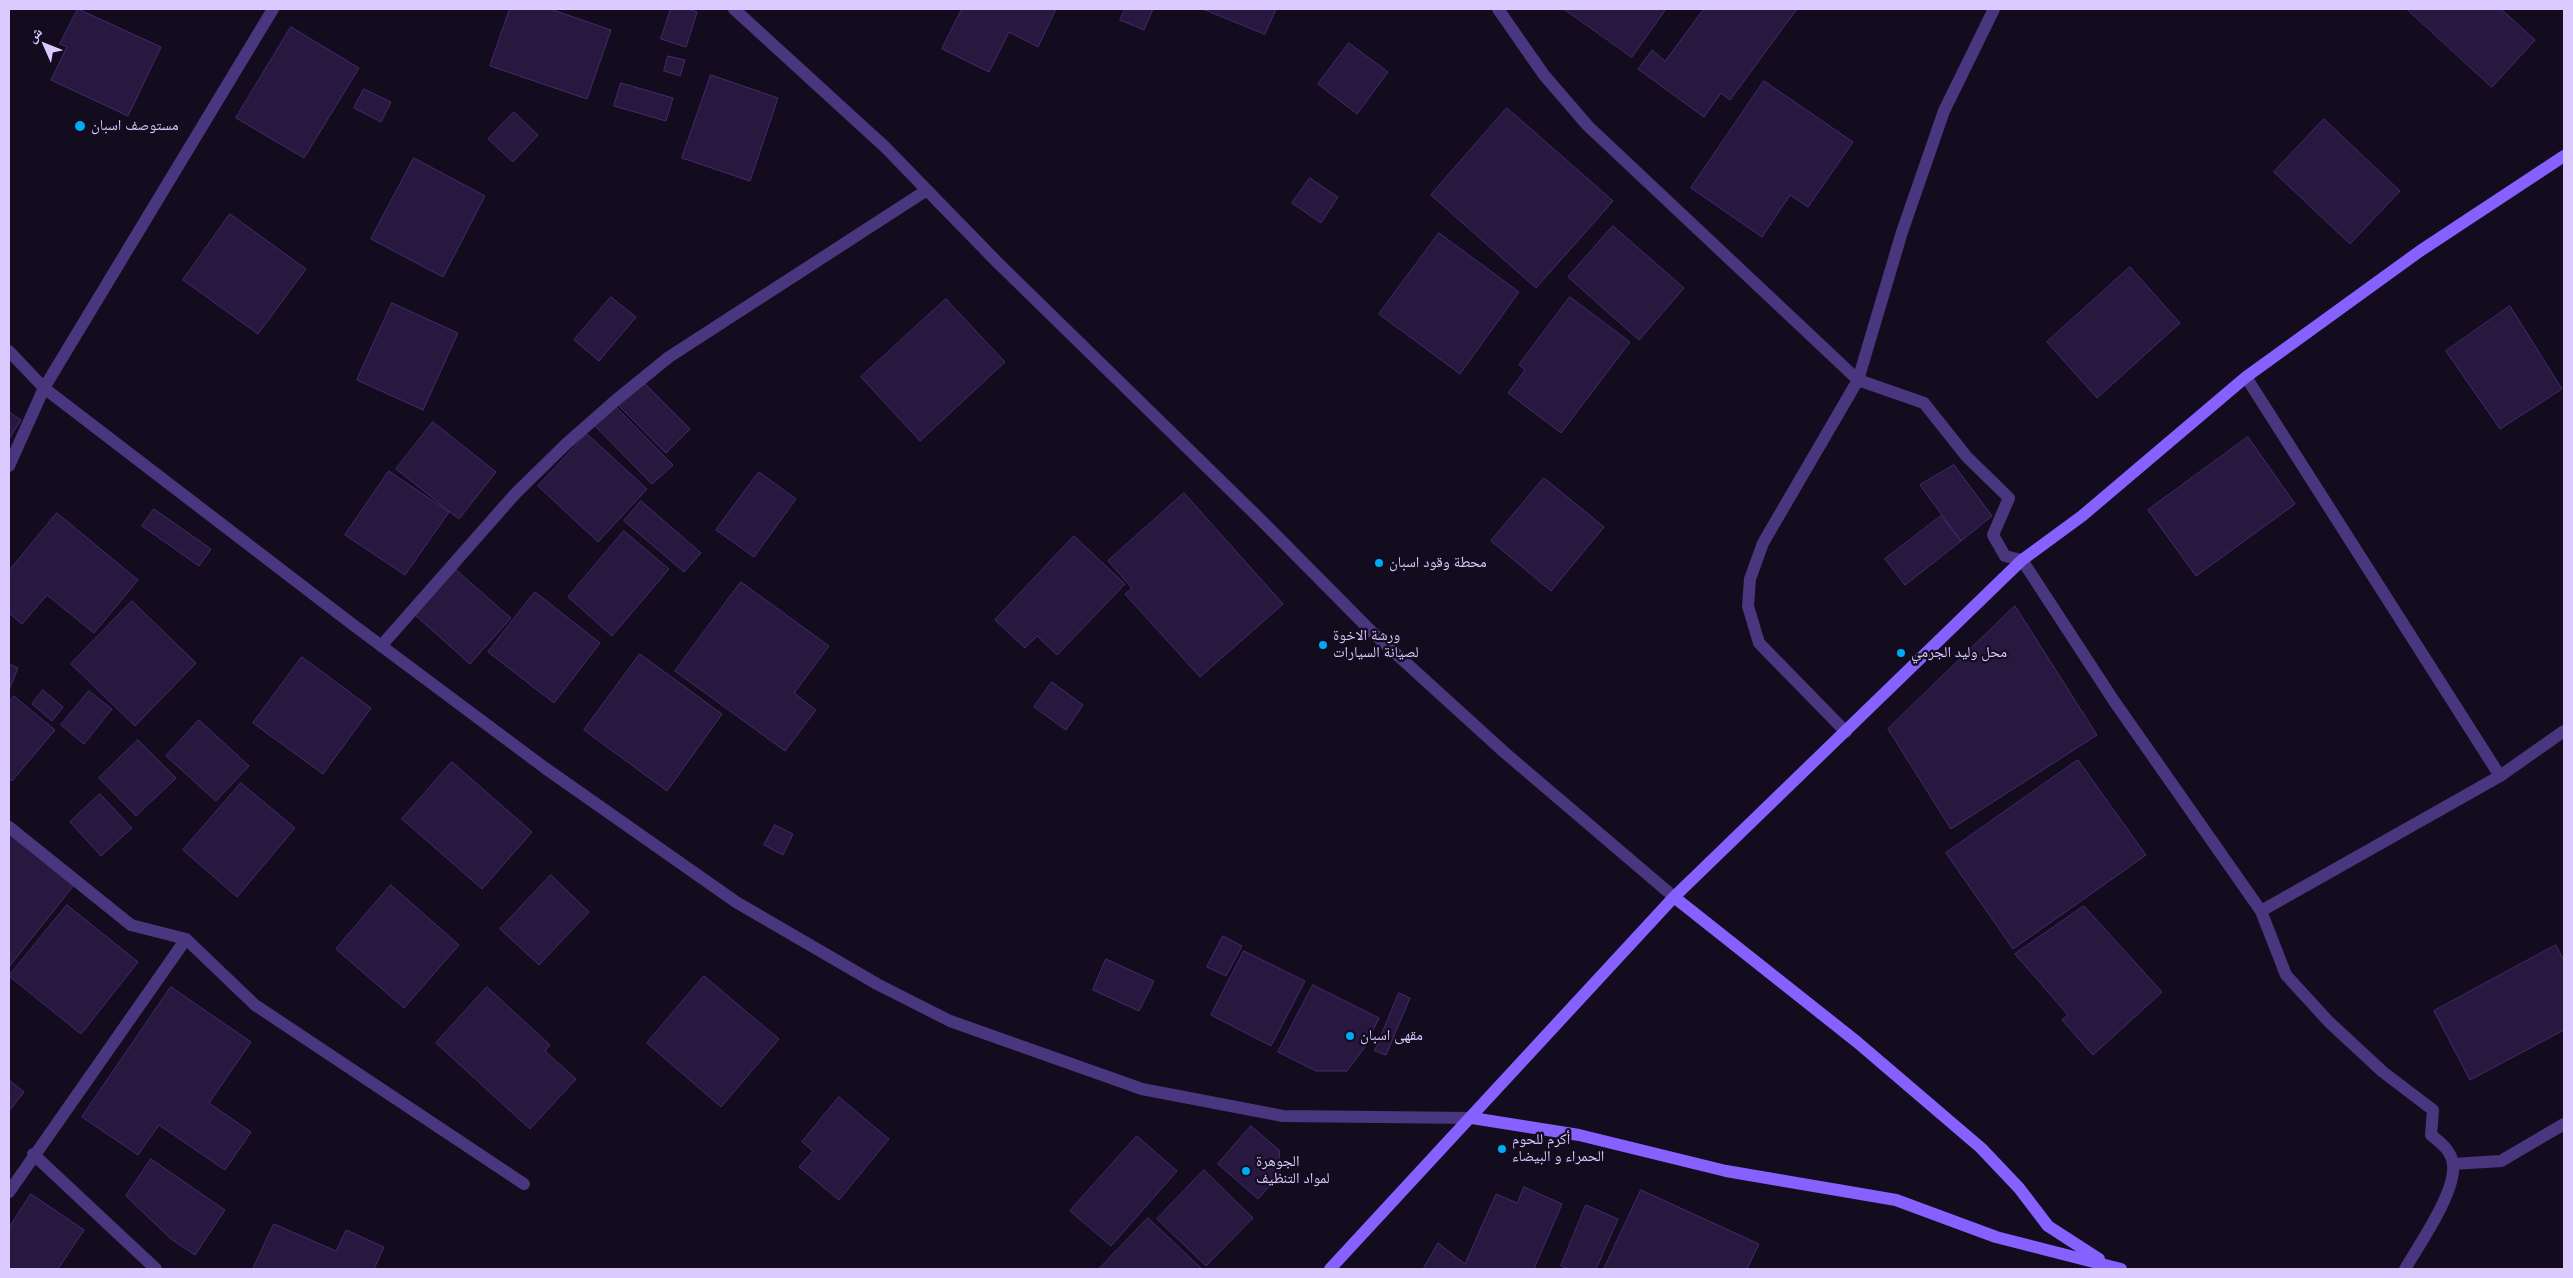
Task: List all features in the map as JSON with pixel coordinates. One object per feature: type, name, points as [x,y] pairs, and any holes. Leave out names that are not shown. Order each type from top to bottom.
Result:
[{"type":"street","points":[[9,466],[44,388],[273,9]]},
{"type":"street","points":[[734,9],[871,134],[996,262],[1261,520],[1371,631],[1504,752],[1674,897],[1850,1036],[1981,1148],[2019,1188],[2048,1226],[2113,1268]]},
{"type":"street","points":[[1498,9],[1544,75],[1588,126],[1858,380],[1924,403],[1968,457],[2009,498],[1993,535],[2005,556],[2022,560],[2114,701],[2261,911],[2286,975],[2329,1022],[2383,1072],[2433,1110],[2431,1135],[2447,1149],[2453,1164],[2451,1183],[2441,1206],[2405,1269]]},
{"type":"street","points":[[1846,732],[1759,643],[1748,606],[1750,579],[1763,543],[1858,380],[1902,232],[1944,111],[1994,9]]},
{"type":"street","points":[[1330,1269],[1472,1118],[1674,897],[2022,560],[2082,516],[2246,377],[2420,251],[2564,156]]},
{"type":"street","points":[[381,646],[515,494],[566,444],[616,400],[669,357],[927,190]]},
{"type":"street","points":[[9,351],[44,388],[381,646],[545,768],[736,902],[877,984],[950,1021],[1142,1089],[1283,1116],[1472,1118],[1579,1135],[1726,1171],[1896,1200],[1996,1237],[2113,1268]]},
{"type":"street","points":[[2246,377],[2500,776]]},
{"type":"street","points":[[2261,911],[2500,776],[2564,731]]},
{"type":"street","points":[[9,827],[131,925],[186,939],[255,1004],[524,1184]]},
{"type":"street","points":[[9,1192],[33,1154],[186,939]]},
{"type":"street","points":[[2453,1164],[2501,1161],[2564,1124]]},
{"type":"street","points":[[33,1154],[156,1269]]},
{"type":"building","points":[[78,9],[161,47],[128,116],[51,80],[67,47],[60,44]]},
{"type":"building","points":[[510,9],[550,9],[611,30],[587,99],[490,66]]},
{"type":"building","points":[[671,9],[688,9],[697,12],[686,47],[661,39]]},
{"type":"building","points":[[962,9],[1056,9],[1038,47],[1009,32],[989,72],[942,49]]},
{"type":"building","points":[[1125,9],[1153,9],[1144,30],[1120,20]]},
{"type":"building","points":[[1203,9],[1276,9],[1265,34]]},
{"type":"building","points":[[1564,9],[1666,9],[1632,57]]},
{"type":"building","points":[[1704,9],[1797,9],[1730,100],[1721,93],[1704,117],[1638,69],[1652,50],[1665,61]]},
{"type":"building","points":[[2407,9],[2501,9],[2535,40],[2492,87]]},
{"type":"building","points":[[291,27],[359,68],[304,158],[236,118]]},
{"type":"building","points":[[1349,43],[1388,72],[1357,114],[1318,84]]},
{"type":"building","points":[[668,56],[685,60],[680,76],[664,71]]},
{"type":"building","points":[[711,75],[778,98],[750,181],[682,158]]},
{"type":"building","points":[[1764,81],[1853,142],[1808,207],[1790,195],[1762,237],[1691,188]]},
{"type":"building","points":[[621,83],[673,98],[666,121],[614,106]]},
{"type":"building","points":[[364,89],[391,102],[381,122],[354,108]]},
{"type":"building","points":[[1507,108],[1613,201],[1536,288],[1431,195]]},
{"type":"building","points":[[514,112],[538,135],[513,162],[488,139]]},
{"type":"building","points":[[2324,119],[2400,191],[2350,244],[2274,172]]},
{"type":"building","points":[[414,158],[485,196],[443,277],[371,239]]},
{"type":"building","points":[[1310,178],[1338,197],[1321,223],[1292,203]]},
{"type":"building","points":[[230,214],[306,269],[258,334],[183,280]]},
{"type":"building","points":[[1613,226],[1684,288],[1639,340],[1568,277]]},
{"type":"building","points":[[1439,233],[1519,292],[1460,374],[1379,314]]},
{"type":"building","points":[[2130,267],[2180,323],[2097,398],[2047,342]]},
{"type":"building","points":[[611,297],[636,317],[599,361],[574,340]]},
{"type":"building","points":[[1570,297],[1630,342],[1561,433],[1508,393],[1525,370],[1519,365]]},
{"type":"building","points":[[946,299],[1005,362],[920,441],[861,377]]},
{"type":"building","points":[[392,303],[458,333],[423,410],[357,380]]},
{"type":"building","points":[[2510,306],[2562,389],[2500,429],[2446,351]]},
{"type":"building","points":[[643,382],[690,429],[666,453],[619,406]]},
{"type":"building","points":[[615,406],[673,465],[652,484],[594,425]]},
{"type":"building","points":[[9,412],[21,420],[9,439]]},
{"type":"building","points":[[433,422],[496,472],[459,519],[396,469]]},
{"type":"building","points":[[587,434],[647,489],[598,542],[538,486]]},
{"type":"building","points":[[2248,437],[2295,504],[2196,576],[2148,510]]},
{"type":"building","points":[[1954,465],[1992,516],[1961,541],[1920,485]]},
{"type":"building","points":[[389,471],[449,512],[405,575],[345,535]]},
{"type":"building","points":[[759,472],[796,499],[754,557],[716,530]]},
{"type":"building","points":[[1544,478],[1604,527],[1551,591],[1491,541]]},
{"type":"building","points":[[1184,493],[1283,604],[1200,677],[1125,594],[1132,588],[1108,561]]},
{"type":"building","points":[[641,501],[701,553],[684,572],[624,521]]},
{"type":"building","points":[[154,509],[211,549],[199,566],[142,526]]},
{"type":"building","points":[[57,513],[138,580],[94,633],[47,595],[22,624],[9,613],[9,571]]},
{"type":"building","points":[[1941,516],[1961,541],[1905,585],[1885,559]]},
{"type":"building","points":[[624,531],[669,569],[612,636],[568,597]]},
{"type":"building","points":[[1074,536],[1125,584],[1057,655],[1037,636],[1025,648],[995,620]]},
{"type":"building","points":[[455,569],[511,618],[470,664],[415,615]]},
{"type":"building","points":[[741,582],[829,646],[794,693],[816,710],[785,751],[675,671]]},
{"type":"building","points":[[535,592],[600,643],[554,703],[488,652]]},
{"type":"building","points":[[132,601],[196,663],[135,726],[71,664]]},
{"type":"building","points":[[2015,606],[2097,735],[1951,829],[1888,729]]},
{"type":"building","points":[[640,654],[722,714],[667,791],[584,730]]},
{"type":"building","points":[[302,657],[371,708],[323,774],[253,723]]},
{"type":"building","points":[[9,664],[18,668],[9,690]]},
{"type":"building","points":[[1052,682],[1083,705],[1066,730],[1034,707]]},
{"type":"building","points":[[43,690],[63,707],[52,721],[32,704]]},
{"type":"building","points":[[89,691],[112,709],[84,744],[61,725]]},
{"type":"building","points":[[14,696],[55,730],[12,781],[9,778],[9,702]]},
{"type":"building","points":[[199,720],[249,766],[216,801],[166,756]]},
{"type":"building","points":[[138,740],[176,778],[136,816],[99,778]]},
{"type":"building","points":[[2078,760],[2146,855],[2013,949],[1946,853]]},
{"type":"building","points":[[452,762],[532,832],[482,889],[402,819]]},
{"type":"building","points":[[241,783],[295,828],[237,897],[183,850]]},
{"type":"building","points":[[100,794],[132,828],[101,856],[70,822]]},
{"type":"building","points":[[775,825],[793,834],[783,855],[764,845]]},
{"type":"building","points":[[9,832],[74,885],[9,967]]},
{"type":"building","points":[[551,875],[589,912],[539,965],[500,929]]},
{"type":"building","points":[[391,885],[459,945],[404,1008],[336,949]]},
{"type":"building","points":[[67,905],[138,962],[81,1034],[9,976]]},
{"type":"building","points":[[2084,906],[2162,992],[2093,1055],[2062,1020],[2068,1015],[2015,954]]},
{"type":"building","points":[[1223,936],[1242,946],[1226,976],[1207,967]]},
{"type":"building","points":[[2556,945],[2564,961],[2564,1030],[2470,1080],[2434,1011]]},
{"type":"building","points":[[1244,951],[1305,981],[1271,1046],[1211,1015]]},
{"type":"building","points":[[1106,959],[1154,981],[1139,1011],[1093,990]]},
{"type":"building","points":[[704,976],[779,1039],[721,1107],[647,1043]]},
{"type":"building","points":[[1313,985],[1379,1018],[1365,1047],[1347,1071],[1316,1071],[1278,1052]]},
{"type":"building","points":[[171,987],[251,1042],[209,1103],[251,1132],[225,1170],[159,1125],[138,1155],[82,1117]]},
{"type":"building","points":[[487,987],[550,1045],[545,1051],[576,1079],[530,1129],[436,1043]]},
{"type":"building","points":[[1399,993],[1410,998],[1386,1055],[1375,1051]]},
{"type":"building","points":[[9,1080],[24,1092],[9,1111]]},
{"type":"building","points":[[839,1097],[889,1139],[839,1200],[799,1167],[813,1151],[802,1142]]},
{"type":"building","points":[[1251,1126],[1279,1150],[1280,1175],[1258,1199],[1218,1164]]},
{"type":"building","points":[[1137,1136],[1177,1171],[1111,1246],[1070,1211]]},
{"type":"building","points":[[151,1159],[225,1210],[195,1255],[171,1239],[126,1196]]},
{"type":"building","points":[[1204,1170],[1253,1218],[1206,1266],[1157,1219]]},
{"type":"building","points":[[1524,1187],[1562,1204],[1534,1269],[1423,1269],[1438,1243],[1465,1264],[1496,1194],[1517,1203]]},
{"type":"building","points":[[1641,1190],[1759,1244],[1747,1269],[1604,1269]]},
{"type":"building","points":[[31,1194],[84,1230],[58,1269],[9,1269],[9,1228]]},
{"type":"building","points":[[1586,1205],[1618,1219],[1596,1269],[1569,1269],[1561,1266]]},
{"type":"building","points":[[1148,1218],[1201,1268],[1099,1269]]},
{"type":"building","points":[[274,1224],[336,1251],[346,1230],[384,1247],[374,1269],[253,1269]]},
{"type":"place","name":"مستوصف اسبان","points":[[80,126]]},
{"type":"place","name":"محطة وقود اسبان","points":[[1379,563]]},
{"type":"place","name":"ورشة الاخوة لصيانة السيارات","points":[[1323,645]]},
{"type":"place","name":"محل وليد الجرمي","points":[[1901,653]]},
{"type":"place","name":"مقهى اسبان","points":[[1350,1036]]},
{"type":"place","name":"أكرم للحوم الحمراء و البيضاء","points":[[1502,1149]]},
{"type":"place","name":"الجوهرة لمواد التنظيف","points":[[1246,1171]]}]
